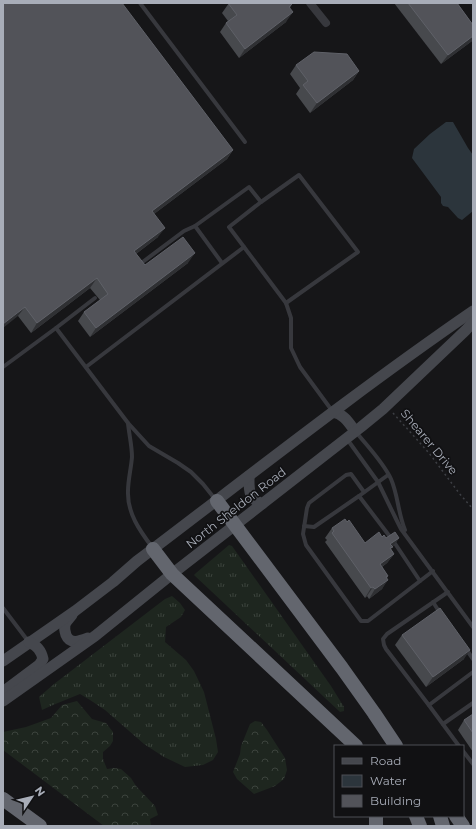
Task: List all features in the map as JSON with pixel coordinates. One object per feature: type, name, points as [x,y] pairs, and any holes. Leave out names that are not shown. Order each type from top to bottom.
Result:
[{"type":"highway","points":[[216,501],[342,668],[395,745]]},
{"type":"highway","points":[[153,549],[172,574],[355,745]]},
{"type":"highway","points":[[297,692],[344,745]]},
{"type":"highway","points":[[374,713],[400,745]]},
{"type":"highway","points":[[3,799],[40,826]]},
{"type":"highway","points":[[457,817],[463,826]]},
{"type":"main road","name":"North Sheldon Road","points":[[3,661],[75,611],[113,582],[137,561],[248,476],[424,345],[473,311]]},
{"type":"main road","name":"North Sheldon Road","points":[[3,701],[95,636],[172,574],[351,435],[386,406],[473,322]]},
{"type":"main road","points":[[333,412],[338,413],[345,418],[351,435]]},
{"type":"main road","points":[[248,476],[250,495],[254,500],[262,504]]},
{"type":"main road","points":[[75,611],[64,627],[70,641],[80,641],[95,636]]},
{"type":"main road","points":[[3,692],[39,665],[42,659],[42,654],[39,649],[29,642]]},
{"type":"street","points":[[310,3],[326,23]]},
{"type":"lane","points":[[140,3],[245,142]]},
{"type":"lane","points":[[286,303],[358,252],[299,175],[229,227],[286,303],[291,318],[291,348],[300,367],[333,412]]},
{"type":"lane","points":[[139,265],[184,231],[195,226],[249,187],[261,202]]},
{"type":"lane","points":[[195,226],[222,264]]},
{"type":"lane","points":[[86,367],[244,247]]},
{"type":"lane","points":[[3,367],[95,298]]},
{"type":"lane","points":[[56,328],[128,423],[149,446],[191,472],[216,501]]},
{"type":"lane","points":[[128,423],[132,456],[128,504],[132,516],[153,549]]},
{"type":"lane","points":[[351,435],[378,460],[388,474],[394,489],[401,520],[407,536]]},
{"type":"lane","points":[[351,435],[378,482],[397,521],[473,627]]},
{"type":"lane","points":[[364,492],[351,474],[346,475],[309,503],[303,534],[306,545],[361,621],[368,621],[433,572]]},
{"type":"lane","points":[[304,526],[314,527],[388,474]]},
{"type":"lane","points":[[359,496],[394,542],[420,581]]},
{"type":"lane","points":[[387,501],[396,500]]},
{"type":"lane","points":[[448,592],[387,634],[383,639],[386,649],[458,745]]},
{"type":"lane","points":[[433,602],[442,615]]},
{"type":"lane","points":[[3,608],[29,642]]},
{"type":"lane","points":[[464,646],[473,659]]},
{"type":"lane","points":[[429,705],[473,672]]},
{"type":"lane","points":[[443,724],[473,703]]},
{"type":"lane","points":[[464,752],[473,764]]},
{"type":"path","name":"Shearer Drive","points":[[386,406],[429,453],[473,509]]},
{"type":"green space","points":[[229,545],[232,546],[331,686],[344,707],[344,711],[340,712],[194,575]]},
{"type":"green space","points":[[172,596],[185,610],[181,617],[166,627],[165,642],[186,660],[194,671],[204,692],[218,752],[213,760],[203,765],[185,767],[164,757],[144,744],[105,710],[80,694],[42,710],[39,697],[165,599]]},
{"type":"green space","points":[[77,701],[92,719],[106,723],[113,732],[113,741],[103,752],[103,759],[107,769],[121,769],[131,778],[136,786],[155,806],[158,815],[150,819],[151,826],[104,826],[3,750],[3,732],[26,727],[51,718],[62,705]]},
{"type":"green space","points":[[255,721],[261,722],[267,730],[285,758],[287,770],[284,779],[275,786],[254,794],[237,779],[233,772],[250,724]]},
{"type":"water","points":[[446,122],[453,122],[473,155],[473,211],[462,220],[458,218],[448,207],[443,206],[441,203],[441,197],[412,158],[414,149]]},
{"type":"building","points":[[3,3],[122,3],[233,150],[152,211],[165,228],[134,251],[145,265],[183,237],[195,253],[96,328],[84,312],[108,294],[97,278],[37,323],[25,307],[3,324]]},
{"type":"building","points":[[228,3],[291,3],[292,4],[289,7],[293,12],[245,49],[226,23],[237,15]]},
{"type":"building","points":[[408,3],[457,3],[473,25],[473,36],[448,55]]},
{"type":"building","points":[[314,52],[347,54],[359,71],[317,103],[303,85],[308,81],[296,65]]},
{"type":"building","points":[[345,519],[347,522],[349,520],[365,543],[379,532],[382,537],[384,535],[386,538],[395,532],[399,538],[390,544],[393,547],[390,548],[394,554],[380,564],[388,576],[386,577],[388,580],[375,589],[373,587],[371,588],[332,533],[334,531],[332,528]]},
{"type":"building","points":[[440,608],[470,650],[433,677],[402,635]]},
{"type":"building","points":[[473,714],[473,733],[464,720]]}]
